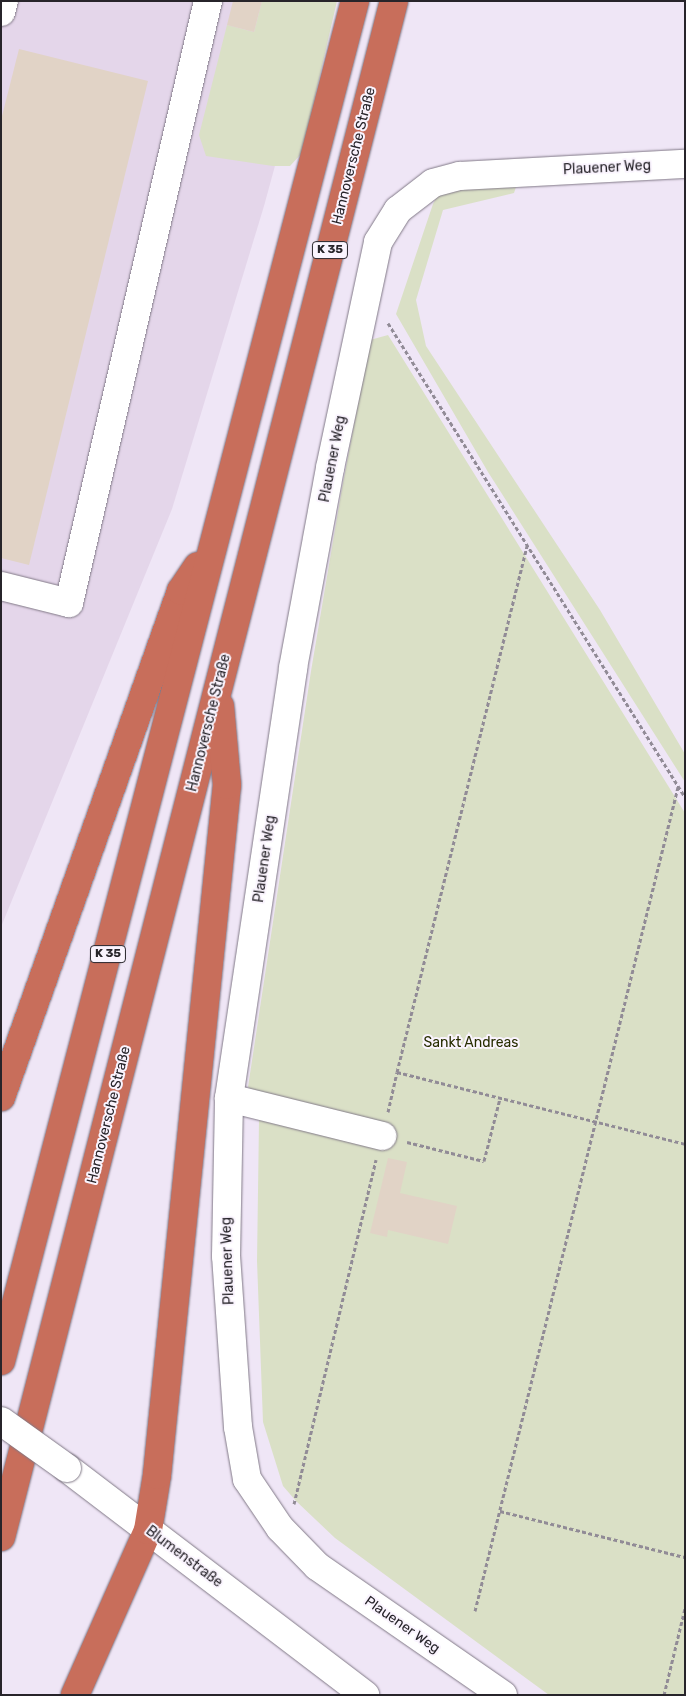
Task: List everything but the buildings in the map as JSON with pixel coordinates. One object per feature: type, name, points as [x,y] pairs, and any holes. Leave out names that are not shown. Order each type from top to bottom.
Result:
[{"type":"highway","name":"K 35","points":[[1,1361],[355,1]]},
{"type":"highway","name":"Hannoversche Straße","points":[[1,1537],[394,1]]},
{"type":"highway","points":[[1,1097],[182,591],[212,546]]},
{"type":"highway","points":[[75,1695],[148,1530],[157,1475],[227,785],[218,687]]},
{"type":"street","points":[[1,12],[4,1]]},
{"type":"street","points":[[1,586],[69,603],[208,1]]},
{"type":"street","name":"Plauener Weg","points":[[503,1695],[318,1566],[280,1528],[246,1479],[238,1427],[226,1256],[229,1098],[293,668],[330,468],[378,242],[398,210],[432,183],[460,176],[685,164]]},
{"type":"street","points":[[229,1098],[382,1136]]},
{"type":"street","name":"Blumenstraße","points":[[1,1421],[67,1468],[366,1695]]},
{"type":"path","points":[[367,289],[526,546],[685,797]]},
{"type":"path","points":[[280,1528],[296,1501],[382,1136],[526,546]]},
{"type":"path","points":[[475,1611],[678,787]]},
{"type":"path","points":[[398,1072],[685,1144]]},
{"type":"path","points":[[382,1136],[484,1161],[500,1098]]},
{"type":"path","points":[[500,1511],[685,1557]]},
{"type":"path","points":[[664,1695],[685,1608]]},
{"type":"shaded area","points":[[1,1],[320,1],[264,206],[172,509],[1,927]]},
{"type":"green space","points":[[262,1],[337,1],[302,153],[290,166],[273,166],[206,156],[199,135],[227,25],[254,32]]},
{"type":"green space","points":[[516,187],[514,193],[443,210],[416,300],[426,346],[600,610],[685,754],[685,782],[488,472],[396,314],[433,204],[439,192],[457,189]]},
{"type":"green space","name":"Sankt Andreas","points":[[388,335],[685,813],[685,1695],[549,1695],[335,1538],[296,1501],[283,1486],[263,1422],[257,1261],[259,1120],[263,1099],[248,1087],[311,671],[342,488],[370,340]]}]
